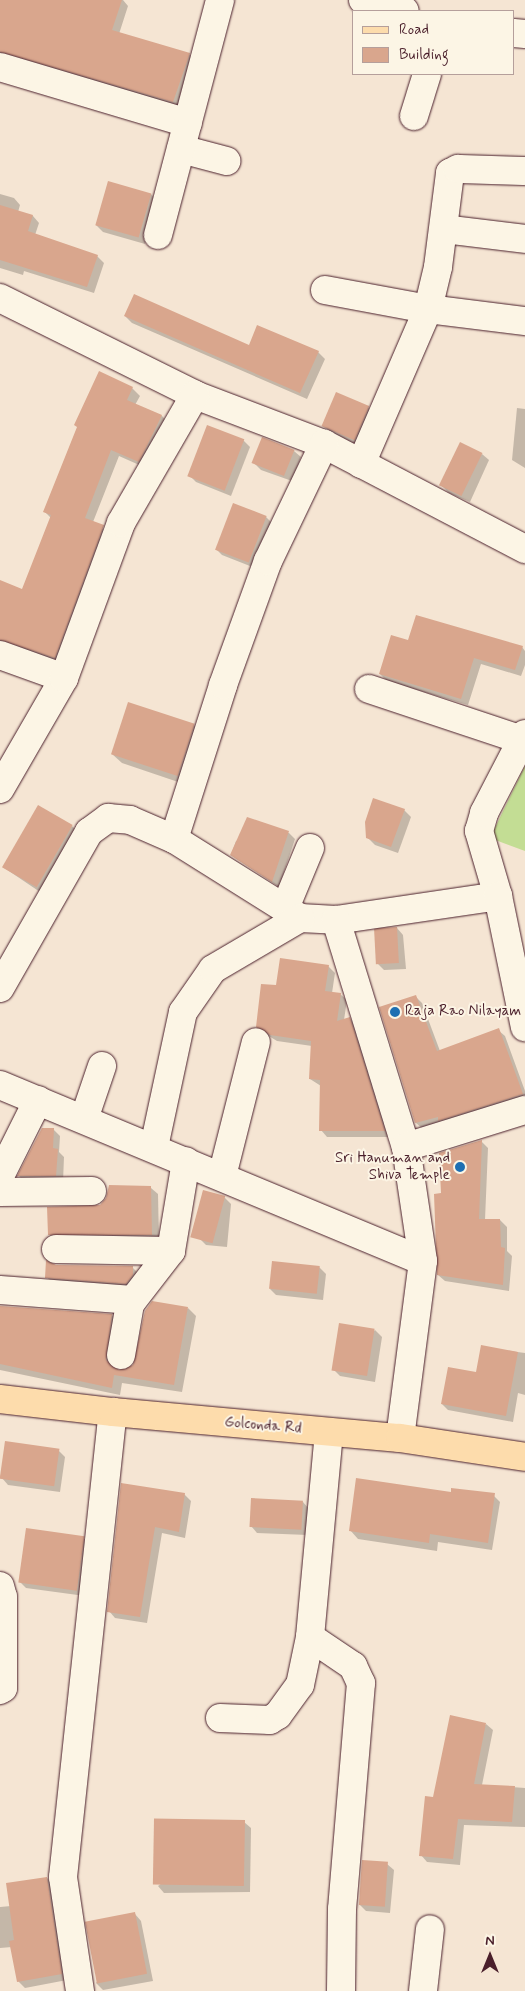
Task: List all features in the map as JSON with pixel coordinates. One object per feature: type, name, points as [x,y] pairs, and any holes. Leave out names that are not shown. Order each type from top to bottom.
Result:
[{"type":"main road","name":"Golconda Rd","points":[[0,1399],[113,1412],[400,1438],[525,1457]]},
{"type":"street","points":[[158,235],[220,0]]},
{"type":"street","points":[[363,0],[400,10]]},
{"type":"street","points":[[0,67],[184,136],[226,161]]},
{"type":"street","points":[[414,116],[427,75]]},
{"type":"street","points":[[361,464],[428,309],[444,229],[449,177],[454,170],[525,170]]},
{"type":"street","points":[[444,229],[525,239]]},
{"type":"street","points":[[325,290],[428,309],[525,321]]},
{"type":"street","points":[[0,298],[195,395],[324,444],[525,549]]},
{"type":"street","points":[[0,789],[64,678],[121,523],[195,395]]},
{"type":"street","points":[[174,839],[223,685],[268,560],[324,444]]},
{"type":"street","points":[[0,655],[64,678]]},
{"type":"street","points":[[369,689],[524,737],[484,813],[479,832],[498,896],[525,1027]]},
{"type":"street","points":[[0,988],[97,824],[118,817],[174,839],[292,913],[336,920],[498,896]]},
{"type":"street","points":[[154,1147],[183,1012],[213,969],[292,913],[310,848]]},
{"type":"street","points":[[336,920],[406,1147],[423,1261],[400,1438]]},
{"type":"street","points":[[222,1176],[256,1042]]},
{"type":"street","points":[[84,1119],[102,1066]]},
{"type":"street","points":[[0,1084],[423,1261]]},
{"type":"street","points":[[0,1176],[38,1100]]},
{"type":"street","points":[[406,1147],[525,1110]]},
{"type":"street","points":[[121,1355],[133,1300],[171,1252],[186,1161]]},
{"type":"street","points":[[0,1192],[92,1191]]},
{"type":"street","points":[[56,1249],[171,1252]]},
{"type":"street","points":[[0,1290],[133,1300]]},
{"type":"street","points":[[80,1991],[63,1877],[113,1412]]},
{"type":"street","points":[[220,1718],[270,1720],[278,1715],[300,1685],[310,1637],[329,1432]]},
{"type":"street","points":[[0,1586],[3,1597],[3,1688],[0,1690]]},
{"type":"street","points":[[310,1637],[353,1666],[362,1683],[342,1909],[341,1991]]},
{"type":"street","points":[[423,1991],[430,1929]]},
{"type":"green space","points":[[525,766],[525,851],[490,838]]},
{"type":"building","points":[[0,0],[122,0],[112,30],[190,53],[173,102],[0,52]]},
{"type":"building","points":[[108,181],[151,193],[139,238],[95,225]]},
{"type":"building","points":[[0,205],[33,215],[28,231],[98,255],[87,287],[0,260]]},
{"type":"building","points":[[134,294],[249,345],[257,325],[319,351],[300,393],[124,316]]},
{"type":"building","points":[[99,371],[133,387],[127,400],[162,415],[139,462],[111,450],[85,518],[104,525],[55,658],[0,640],[0,580],[22,589],[51,515],[43,512],[77,427],[74,425]]},
{"type":"building","points":[[336,392],[369,406],[355,440],[322,426]]},
{"type":"building","points":[[207,425],[244,439],[225,491],[187,476]]},
{"type":"building","points":[[262,437],[294,450],[284,476],[252,463]]},
{"type":"building","points":[[460,442],[482,453],[461,496],[439,485]]},
{"type":"building","points":[[233,503],[267,516],[249,563],[215,550]]},
{"type":"building","points":[[416,615],[523,646],[515,670],[474,658],[461,699],[379,674],[391,635],[408,640]]},
{"type":"building","points":[[128,702],[195,724],[178,776],[111,754]]},
{"type":"building","points":[[373,798],[405,809],[391,847],[366,838],[365,822]]},
{"type":"building","points":[[38,805],[73,825],[37,887],[2,867]]},
{"type":"building","points":[[247,817],[289,831],[272,882],[230,855]]},
{"type":"building","points":[[397,927],[399,963],[376,964],[374,928]]},
{"type":"building","points":[[280,958],[329,965],[325,991],[341,993],[337,1021],[350,1017],[385,1131],[319,1131],[320,1080],[309,1079],[311,1041],[270,1035],[256,1027],[261,984],[276,985]]},
{"type":"building","points":[[416,995],[437,1051],[499,1028],[523,1094],[438,1121],[438,1117],[415,1123],[379,1007]]},
{"type":"building","points":[[42,1128],[54,1128],[53,1148],[58,1149],[56,1176],[17,1176]]},
{"type":"building","points":[[482,1140],[479,1219],[500,1219],[501,1247],[505,1248],[503,1285],[437,1275],[434,1194],[441,1193],[439,1153]]},
{"type":"building","points":[[109,1185],[151,1186],[152,1235],[48,1235],[47,1207],[100,1205],[106,1198]]},
{"type":"building","points":[[203,1190],[225,1196],[213,1243],[190,1237]]},
{"type":"building","points":[[46,1260],[56,1265],[133,1266],[133,1275],[126,1284],[45,1278]]},
{"type":"building","points":[[272,1261],[320,1266],[317,1294],[269,1289]]},
{"type":"building","points":[[152,1301],[188,1307],[174,1385],[114,1375],[112,1388],[0,1364],[0,1306],[112,1314],[106,1360],[119,1370],[133,1365],[145,1311]]},
{"type":"building","points":[[339,1323],[375,1329],[367,1376],[331,1370]]},
{"type":"building","points":[[481,1345],[518,1352],[506,1416],[441,1404],[448,1367],[476,1372]]},
{"type":"building","points":[[5,1441],[59,1449],[54,1486],[0,1479]]},
{"type":"building","points":[[356,1478],[451,1492],[451,1488],[495,1493],[488,1543],[430,1534],[429,1543],[349,1531]]},
{"type":"building","points":[[121,1483],[185,1493],[179,1532],[155,1527],[140,1617],[107,1612]]},
{"type":"building","points":[[251,1498],[303,1501],[301,1530],[249,1527]]},
{"type":"building","points":[[26,1528],[84,1536],[77,1591],[18,1582]]},
{"type":"building","points":[[450,1715],[486,1723],[474,1784],[515,1786],[512,1822],[458,1819],[453,1859],[419,1856],[425,1796],[433,1797]]},
{"type":"building","points":[[154,1818],[245,1820],[244,1886],[153,1884]]},
{"type":"building","points":[[362,1860],[388,1862],[385,1907],[359,1905]]},
{"type":"building","points":[[47,1877],[62,1974],[17,1982],[9,1941],[14,1940],[6,1883]]},
{"type":"building","points":[[135,1912],[147,1974],[97,1984],[85,1922]]},
{"type":"place","name":"Raja Rao Nilayam","points":[[395,1012]]},
{"type":"place","name":"Sri Hanuman and Shiva Temple","points":[[460,1167]]}]
